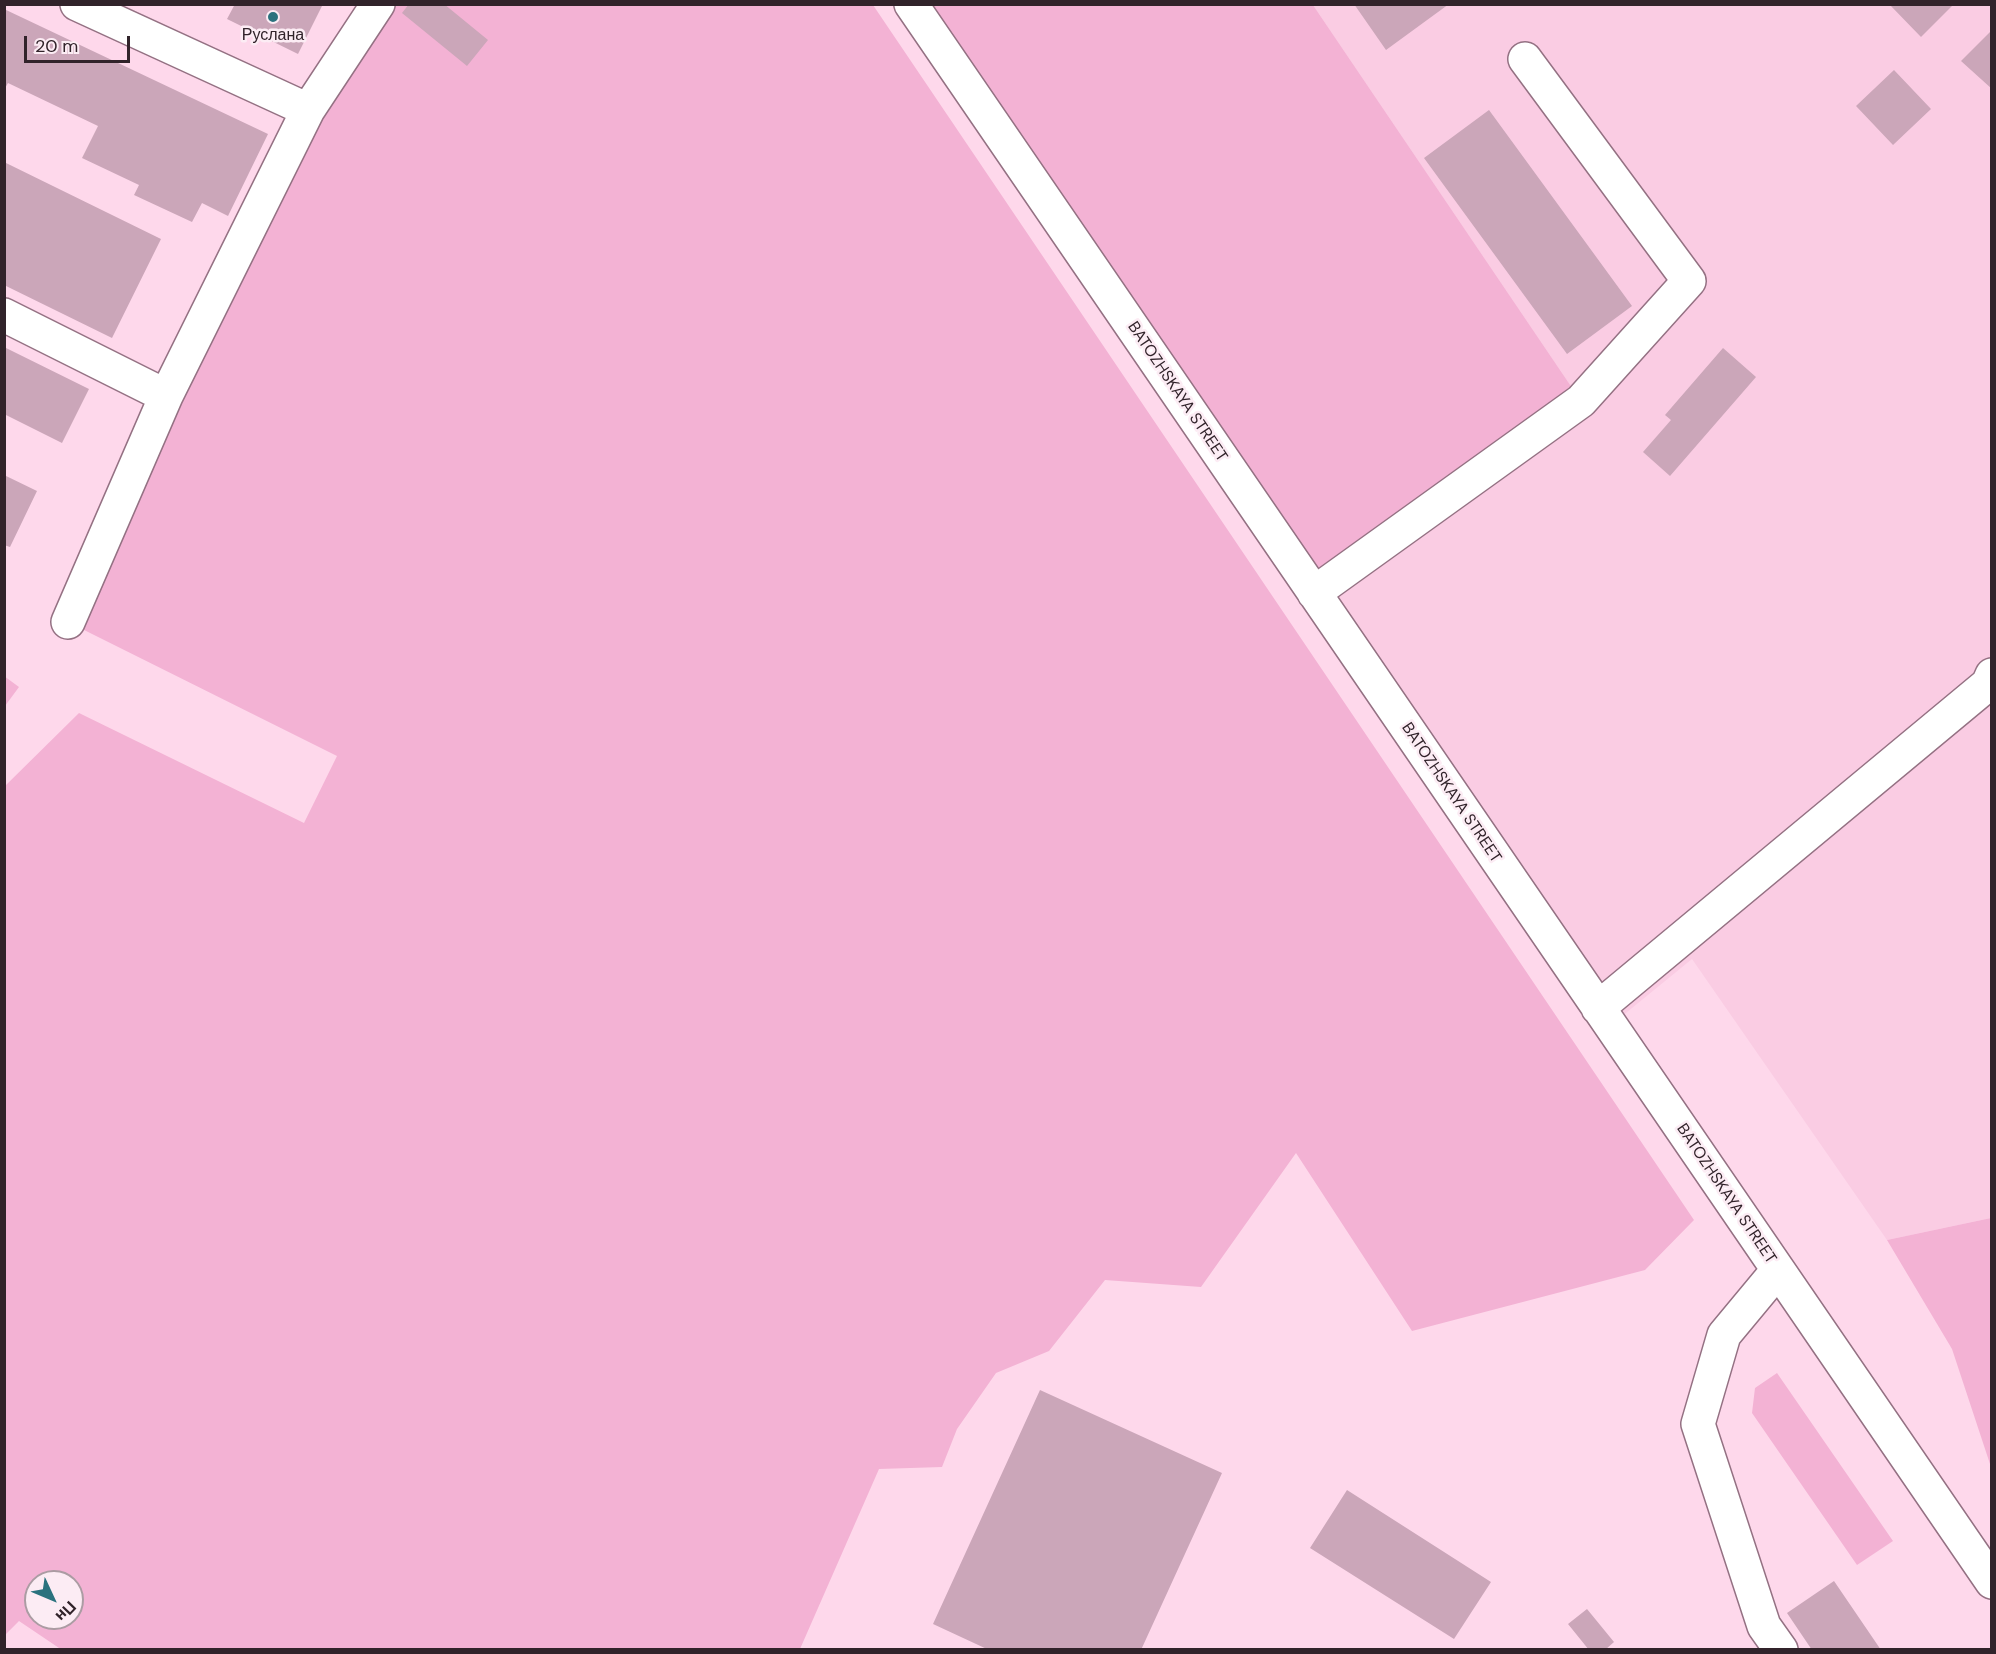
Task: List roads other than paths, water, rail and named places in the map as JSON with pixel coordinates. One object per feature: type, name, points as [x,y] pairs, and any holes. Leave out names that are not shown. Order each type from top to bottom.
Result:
[{"type":"street","points":[[78,4],[308,110]]},
{"type":"street","points":[[68,622],[166,396],[308,110],[378,4]]},
{"type":"street","name":"BATOZHSKAYA STREET","points":[[911,4],[1992,1582]]},
{"type":"street","points":[[1314,593],[1581,401],[1689,281],[1525,59]]},
{"type":"street","points":[[4,315],[166,396]]},
{"type":"street","points":[[1598,1008],[1988,684],[1992,675]]},
{"type":"street","points":[[1778,1270],[1724,1335],[1698,1424],[1764,1626],[1781,1650]]},
{"type":"place","name":"Руслана","points":[[273,17]]}]
